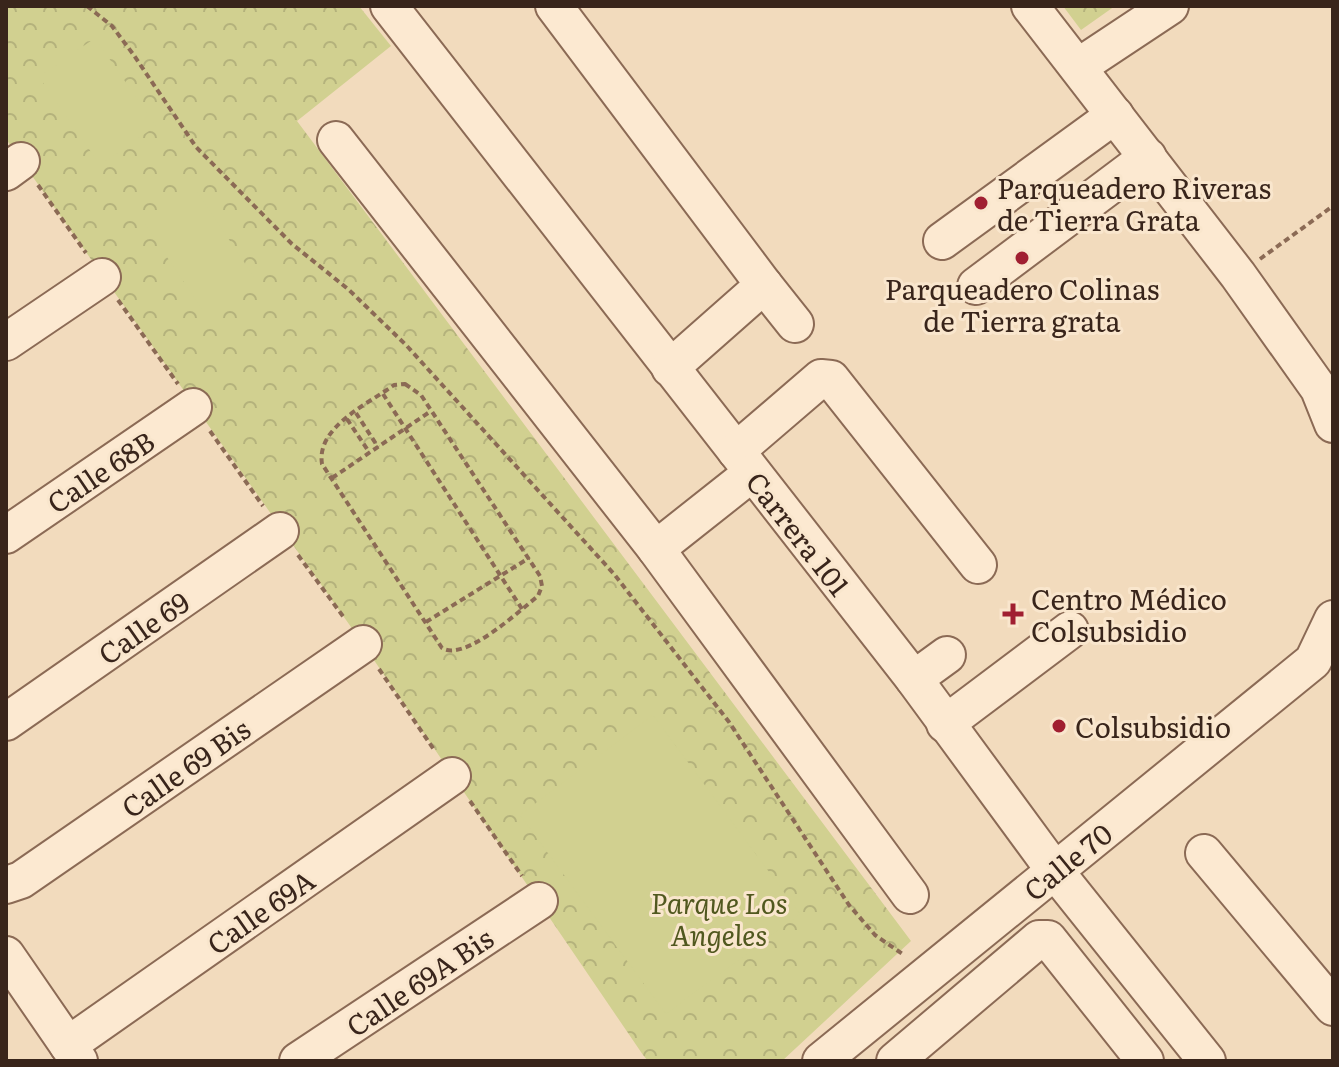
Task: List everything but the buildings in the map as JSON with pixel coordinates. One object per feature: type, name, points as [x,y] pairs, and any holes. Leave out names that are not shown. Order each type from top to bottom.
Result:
[{"type":"street","name":"Carrera 101","points":[[389,6],[914,679],[1055,871],[1207,1061]]},
{"type":"street","points":[[554,6],[795,324]]},
{"type":"street","points":[[1030,6],[1238,275],[1326,395],[1333,424]]},
{"type":"street","points":[[1078,67],[1170,6]]},
{"type":"street","points":[[942,241],[1115,115]]},
{"type":"street","points":[[336,140],[656,549],[910,895]]},
{"type":"street","points":[[976,286],[1148,157]]},
{"type":"street","points":[[6,342],[102,277]]},
{"type":"street","points":[[670,368],[764,285]]},
{"type":"street","points":[[656,549],[744,462],[821,378],[831,379],[978,565]]},
{"type":"street","name":"Calle 68B","points":[[6,535],[193,407]]},
{"type":"street","name":"Calle 69","points":[[6,722],[280,531]]},
{"type":"street","name":"Calle 70","points":[[821,1061],[1055,871],[1323,660],[1333,619]]},
{"type":"street","points":[[945,724],[1070,630]]},
{"type":"street","name":"Calle 69 Bis","points":[[6,885],[21,880],[363,644]]},
{"type":"street","points":[[914,679],[947,655]]},
{"type":"street","name":"Calle 69A","points":[[73,1053],[452,776]]},
{"type":"street","points":[[1204,853],[1333,1007]]},
{"type":"street","name":"Calle 69A Bis","points":[[298,1061],[539,901]]},
{"type":"street","points":[[895,1061],[1039,939],[1048,939],[1145,1061]]},
{"type":"street","points":[[6,955],[73,1053]]},
{"type":"path","points":[[87,6],[112,26],[196,147],[292,244],[348,289],[406,345],[614,574],[729,722],[849,905],[875,935],[927,975]]},
{"type":"path","points":[[1238,275],[1333,206]]},
{"type":"path","points":[[405,384],[421,395],[431,411],[529,558],[542,586],[538,596],[522,609],[471,646],[458,651],[442,648],[322,464],[323,441],[347,419],[394,385],[405,384]]},
{"type":"path","points":[[383,394],[522,609]]},
{"type":"path","points":[[332,478],[431,411]]},
{"type":"path","points":[[356,413],[378,447]]},
{"type":"path","points":[[347,419],[369,452]]},
{"type":"path","points":[[425,623],[529,558]]},
{"type":"green space","name":"Parque Los Angeles","points":[[6,6],[359,6],[391,46],[297,121],[911,941],[782,1061],[648,1061],[643,1055],[363,644],[6,139]]},
{"type":"green space","points":[[1063,6],[1115,6],[1081,30]]},
{"type":"green space","points":[[95,38],[156,126],[100,165],[39,77]]},
{"type":"green space","points":[[196,190],[254,277],[203,311],[145,224]]},
{"type":"green space","points":[[653,715],[800,914],[666,1014],[520,815]]},
{"type":"place","name":"Parqueadero Riveras de Tierra Grata","points":[[981,203]]},
{"type":"place","name":"Parqueadero Colinas de Tierra grata","points":[[1022,258]]},
{"type":"place","name":"Centro Médico Colsubsidio","points":[[1013,614]]},
{"type":"place","name":"Colsubsidio","points":[[1059,726]]}]
